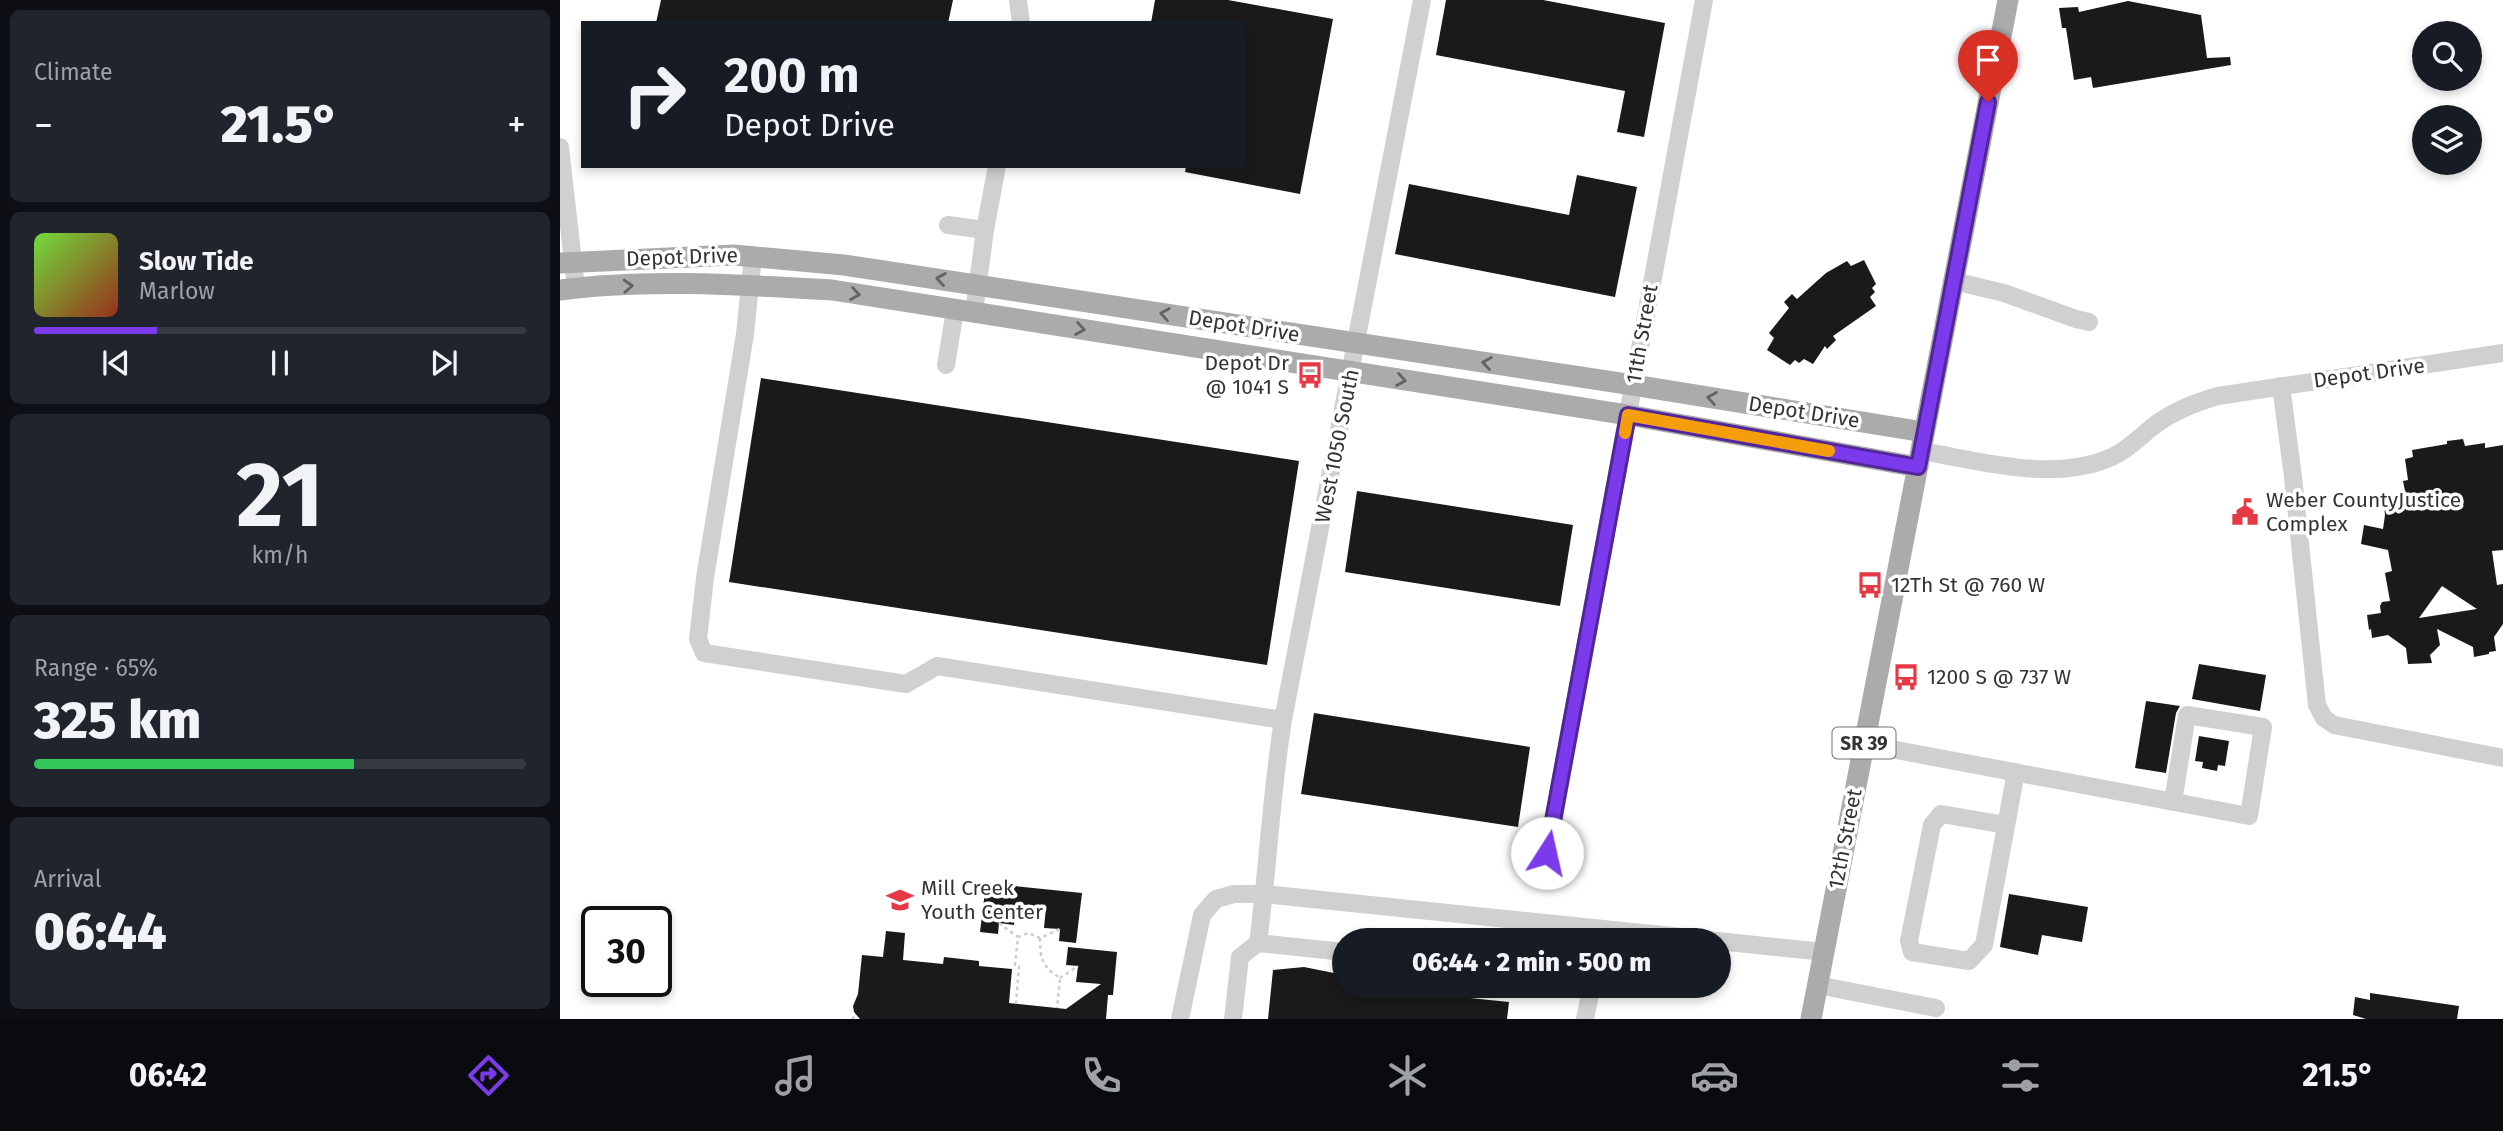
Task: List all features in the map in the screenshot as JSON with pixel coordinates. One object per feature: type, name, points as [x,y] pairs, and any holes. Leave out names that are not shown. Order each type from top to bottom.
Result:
[{"type":"main road","name":"12th Street","points":[[1811,1019],[2008,0]]},
{"type":"main road","name":"Depot Drive","points":[[567,262],[734,255],[844,265],[1633,385],[1921,450]]},
{"type":"main road","name":"Depot Drive","points":[[568,289],[646,285],[832,290],[1628,415],[1921,450]]},
{"type":"street","points":[[1018,0],[1021,21]]},
{"type":"street","name":"West 1050 South","points":[[1258,943],[1275,769],[1283,720],[1422,0]]},
{"type":"street","name":"11th Street","points":[[1558,870],[1547,853],[1704,0]]},
{"type":"street","points":[[560,146],[568,289]]},
{"type":"street","points":[[946,365],[965,311],[978,285],[985,230],[998,168]]},
{"type":"street","points":[[948,225],[985,230]]},
{"type":"street","points":[[753,256],[745,334],[705,578],[698,639],[704,653],[906,684],[937,666],[1283,720]]},
{"type":"street","points":[[1954,281],[2004,293],[2089,322]]},
{"type":"street","name":"Depot Drive","points":[[1921,450],[2020,468],[2052,469],[2085,465],[2111,457],[2130,447],[2170,414],[2195,402],[2218,396],[2503,353]]},
{"type":"street","points":[[2281,386],[2317,705],[2324,718],[2334,725],[2503,758]]},
{"type":"street","points":[[1864,744],[2016,772],[2173,802],[2249,816],[2263,727],[2187,715],[2173,802]]},
{"type":"street","points":[[2007,825],[1941,814],[1931,825],[1909,941],[1912,951],[1969,961],[1984,945],[2007,825],[2016,772]]},
{"type":"street","points":[[1180,1019],[1202,915],[1216,899],[1234,894],[1264,894],[1549,928]]},
{"type":"street","points":[[1731,942],[1824,952]]},
{"type":"street","points":[[1233,1019],[1240,957],[1258,943],[1332,951]]},
{"type":"street","points":[[1817,985],[1936,1008]]},
{"type":"street","points":[[1585,1019],[1589,998]]},
{"type":"path","points":[[999,923],[1018,937]]},
{"type":"path","points":[[1018,937],[1028,933],[1040,938],[1060,929]]},
{"type":"path","points":[[1016,1004],[1019,966],[1015,965],[1018,937]]},
{"type":"path","points":[[1040,938],[1040,956],[1052,973],[1060,978]]},
{"type":"path","points":[[1060,978],[1078,966]]},
{"type":"path","points":[[1057,1008],[1060,978]]},
{"type":"path","points":[[852,1019],[856,1015]]},
{"type":"building","points":[[661,0],[953,0],[948,21],[656,21]]},
{"type":"building","points":[[1155,0],[1228,0],[1333,19],[1300,194],[1185,172],[1186,168],[1246,168],[1246,21],[1151,21]]},
{"type":"building","points":[[1446,0],[1543,0],[1665,23],[1644,137],[1617,132],[1625,91],[1436,55]]},
{"type":"building","points":[[2128,1],[2201,15],[2207,58],[2230,57],[2231,65],[2093,88],[2091,77],[2074,80],[2066,28],[2062,28],[2059,8],[2078,7],[2079,12]]},
{"type":"building","points":[[1577,175],[1637,187],[1615,297],[1395,254],[1409,184],[1569,215]]},
{"type":"building","points":[[1864,260],[1876,284],[1872,288],[1875,292],[1870,297],[1876,306],[1833,336],[1836,340],[1827,349],[1825,346],[1813,364],[1804,359],[1799,363],[1795,360],[1790,365],[1767,350],[1774,338],[1769,333],[1789,308],[1784,302],[1792,294],[1797,299],[1826,273],[1847,261],[1851,266]]},
{"type":"building","points":[[761,378],[1299,461],[1267,665],[729,582]]},
{"type":"building","points":[[2463,439],[2465,446],[2485,443],[2485,448],[2503,445],[2503,550],[2492,551],[2497,585],[2503,584],[2503,624],[2494,637],[2496,651],[2489,654],[2474,657],[2473,647],[2437,629],[2440,645],[2430,655],[2432,663],[2408,664],[2406,648],[2388,635],[2372,638],[2371,629],[2369,630],[2367,615],[2381,613],[2382,602],[2390,601],[2385,573],[2392,571],[2388,550],[2361,544],[2364,525],[2383,529],[2384,506],[2394,504],[2393,499],[2401,498],[2400,492],[2405,491],[2403,481],[2408,480],[2405,459],[2413,457],[2412,450],[2447,444],[2447,441]],"holes":[[[2442,586],[2477,609],[2419,618]]]},
{"type":"building","points":[[1357,491],[1573,525],[1560,606],[1345,572]]},
{"type":"building","points":[[2199,664],[2266,675],[2260,711],[2192,699]]},
{"type":"building","points":[[2146,701],[2180,706],[2176,713],[2166,773],[2135,768]]},
{"type":"building","points":[[1314,713],[1530,747],[1518,827],[1301,794]]},
{"type":"building","points":[[2199,736],[2229,741],[2225,766],[2218,765],[2217,771],[2202,768],[2203,762],[2195,761]]},
{"type":"building","points":[[986,883],[1082,893],[1076,943],[1059,941],[1060,929],[1044,928],[1046,907],[1017,904],[1014,925],[999,923],[998,934],[980,932]]},
{"type":"building","points":[[2009,894],[2088,907],[2082,942],[2042,935],[2038,955],[2000,947]]},
{"type":"building","points":[[886,931],[905,933],[903,960],[943,964],[944,957],[979,961],[979,966],[1012,969],[1009,1003],[1066,1009],[1101,984],[1076,982],[1078,966],[1066,965],[1068,947],[1117,952],[1113,995],[1108,995],[1106,1019],[860,1019],[853,1006],[858,994],[862,955],[883,957]]},
{"type":"building","points":[[1304,967],[1332,973],[1332,998],[1470,998],[1509,1002],[1507,1019],[1268,1019],[1273,970]]},
{"type":"building","points":[[2370,993],[2459,1006],[2457,1019],[2366,1019],[2353,1015],[2355,997],[2370,1000]]},
{"type":"slow traffic","points":[[1625,433],[1628,415],[1829,451]]},
{"type":"place","name":"Depot Dr @ 1041 S","points":[[1310,375]]},
{"type":"place","name":"Weber CountyJustice Complex","points":[[2245,512]]},
{"type":"place","name":"12Th St @ 760 W","points":[[1870,585]]},
{"type":"place","name":"1200 S @ 737 W","points":[[1906,677]]},
{"type":"place","name":"Mill Creek Youth Center","points":[[900,900]]},
{"type":"route","points":[[1547,853],[1628,415],[1918,467],[1988,102]]}]
